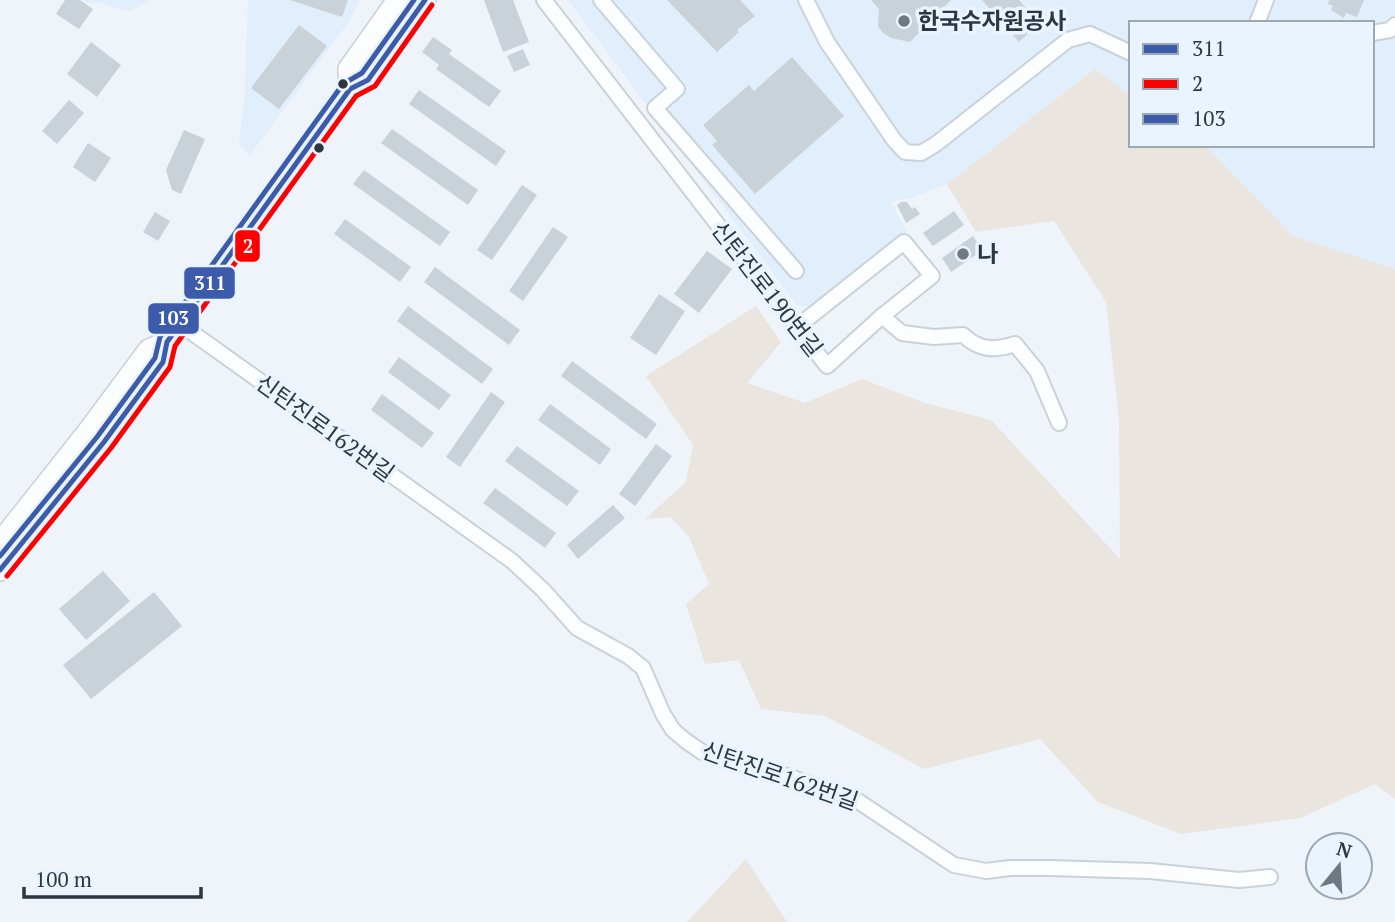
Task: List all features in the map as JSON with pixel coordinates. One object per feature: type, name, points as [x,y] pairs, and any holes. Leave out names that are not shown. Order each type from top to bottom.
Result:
[{"type":"main road","points":[[350,89],[349,69],[398,0]]},
{"type":"main road","points":[[0,570],[104,442],[163,362],[167,342],[350,89],[368,80],[425,0]]},
{"type":"main road","points":[[0,543],[149,350],[167,342]]},
{"type":"street","name":"신탄진로190번길","points":[[544,0],[827,366],[882,316]]},
{"type":"street","points":[[601,0],[677,89],[655,108],[796,271]]},
{"type":"street","points":[[806,0],[827,42],[905,152],[921,153],[936,144],[1068,40],[1090,34],[1129,52]]},
{"type":"street","points":[[1258,21],[1266,0]]},
{"type":"street","points":[[1374,33],[1390,30],[1395,25]]},
{"type":"street","points":[[797,327],[904,242],[932,276],[882,316],[902,333],[934,337],[963,335],[973,344],[990,349],[1015,344],[1037,371],[1059,423]]},
{"type":"street","name":"신탄진로162번길","points":[[180,324],[512,561],[577,628],[628,656],[643,668],[673,730],[702,752],[763,768],[855,799],[954,865],[986,871],[1049,868],[1150,871],[1239,880],[1270,877]]},
{"type":"shaded area","points":[[83,0],[149,0],[129,12],[97,2],[93,5]]},
{"type":"shaded area","points":[[248,0],[359,0],[350,20],[250,155],[239,144],[245,91]]},
{"type":"shaded area","points":[[568,0],[1395,0],[1395,269],[1293,236],[1207,147],[1374,147],[1374,21],[1129,21],[1129,95],[1093,69],[947,184],[911,198],[891,202],[907,232],[817,308],[797,305]]},
{"type":"shaded area","points":[[1094,69],[1129,95],[1129,147],[1207,147],[1293,236],[1395,269],[1395,799],[1375,784],[1300,818],[1181,834],[1098,802],[1040,739],[924,769],[825,716],[761,709],[739,660],[705,664],[686,604],[709,584],[689,537],[671,517],[645,519],[686,482],[693,445],[646,376],[756,306],[781,342],[747,383],[805,403],[862,379],[925,403],[991,420],[1120,559],[1119,420],[1106,302],[1054,221],[976,232],[947,184]]},
{"type":"shaded area","points":[[746,859],[787,922],[687,922]]},
{"type":"building","points":[[65,0],[80,0],[93,9],[79,29],[56,14]]},
{"type":"building","points":[[290,0],[348,0],[342,17]]},
{"type":"building","points":[[484,0],[513,0],[529,42],[503,52]]},
{"type":"building","points":[[667,0],[740,0],[755,16],[737,30],[739,32],[717,52]]},
{"type":"building","name":"한국수자원공사","points":[[871,0],[951,0],[910,42],[891,38],[883,33],[878,26],[879,9]]},
{"type":"building","points":[[982,0],[1019,0],[1040,23],[1019,42]]},
{"type":"building","points":[[1329,0],[1364,0],[1357,17],[1346,13],[1344,18],[1331,10],[1333,6],[1328,4]]},
{"type":"building","points":[[299,25],[327,46],[279,109],[251,88]]},
{"type":"building","points":[[433,37],[452,50],[449,54],[501,91],[489,107],[436,69],[439,65],[422,52]]},
{"type":"building","points":[[91,42],[121,65],[97,97],[67,74]]},
{"type":"building","points":[[523,49],[530,65],[514,72],[507,56]]},
{"type":"building","points":[[792,57],[844,116],[755,194],[712,145],[717,141],[703,125],[749,85],[754,91]]},
{"type":"building","points":[[419,90],[506,151],[496,166],[409,104]]},
{"type":"building","points":[[69,100],[84,113],[57,144],[42,131]]},
{"type":"building","points":[[392,129],[478,190],[468,205],[381,143]]},
{"type":"building","points":[[184,130],[205,139],[181,194],[172,190],[166,170]]},
{"type":"building","points":[[88,143],[111,158],[95,182],[73,167]]},
{"type":"building","points":[[364,170],[450,232],[440,246],[353,184]]},
{"type":"building","points":[[522,185],[537,195],[492,260],[477,250]]},
{"type":"building","points":[[907,202],[912,209],[915,207],[920,214],[906,223],[897,205]]},
{"type":"building","points":[[954,211],[964,225],[933,246],[923,233]]},
{"type":"building","points":[[155,212],[170,221],[158,241],[143,232]]},
{"type":"building","points":[[345,219],[411,267],[400,282],[334,234]]},
{"type":"building","points":[[553,227],[568,237],[523,301],[509,291]]},
{"type":"building","name":"나","points":[[973,236],[983,250],[951,272],[942,258]]},
{"type":"building","points":[[707,251],[732,269],[699,313],[674,294]]},
{"type":"building","points":[[435,267],[520,330],[509,345],[424,282]]},
{"type":"building","points":[[659,294],[685,311],[656,355],[630,338]]},
{"type":"building","points":[[408,306],[493,369],[482,384],[397,321]]},
{"type":"building","points":[[399,357],[451,395],[439,410],[388,372]]},
{"type":"building","points":[[572,361],[657,424],[646,439],[561,376]]},
{"type":"building","points":[[491,392],[505,402],[460,467],[446,457]]},
{"type":"building","points":[[382,394],[434,433],[422,448],[371,410]]},
{"type":"building","points":[[550,404],[611,449],[600,465],[538,420]]},
{"type":"building","points":[[656,444],[672,456],[635,506],[619,494]]},
{"type":"building","points":[[517,446],[579,491],[567,506],[505,461]]},
{"type":"building","points":[[495,488],[556,533],[545,548],[483,503]]},
{"type":"building","points":[[613,505],[625,518],[578,559],[567,545]]},
{"type":"building","points":[[103,571],[130,601],[86,640],[59,609]]},
{"type":"building","points":[[154,592],[182,626],[91,699],[63,665]]},
{"type":"transit line","name":"103","points":[[0,556],[97,437],[155,358],[160,337],[343,84],[362,73],[414,0]]},
{"type":"transit line","name":"311","points":[[0,570],[104,442],[163,362],[167,342],[350,89],[368,80],[425,0]]},
{"type":"transit line","name":"2","points":[[7,576],[111,448],[170,367],[175,346],[356,96],[375,86],[432,5]]},
{"type":"place","name":"한국수자원공사","points":[[904,21]]},
{"type":"place","name":"나","points":[[963,254]]}]
